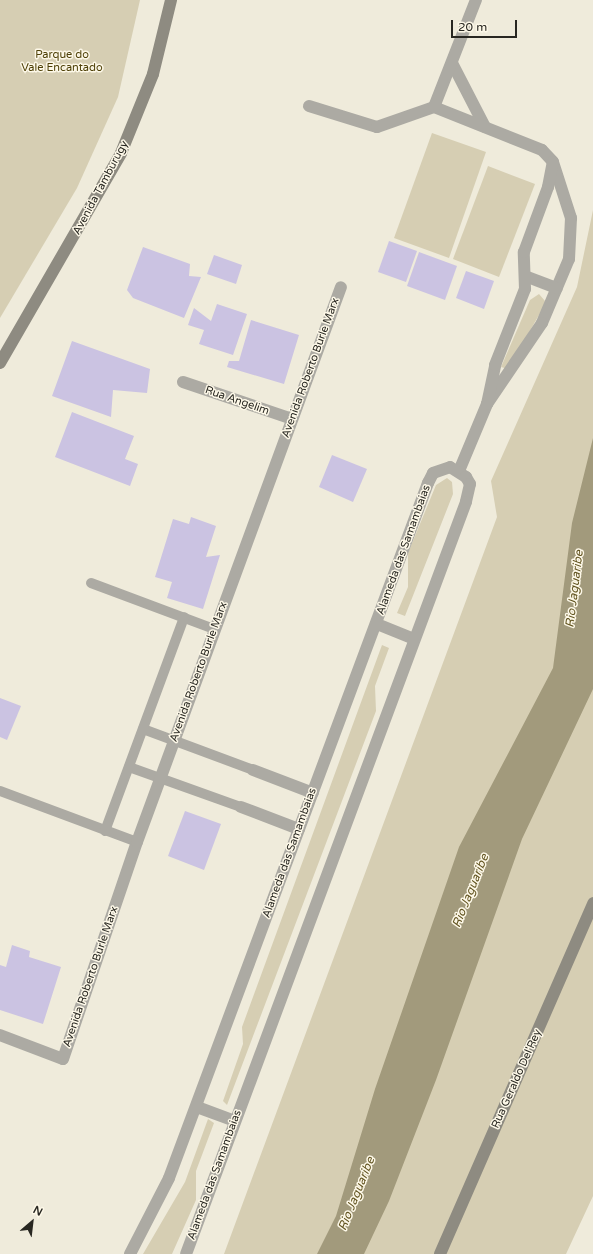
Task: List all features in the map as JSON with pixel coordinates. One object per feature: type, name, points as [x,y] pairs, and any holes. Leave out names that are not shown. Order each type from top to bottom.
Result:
[{"type":"main road","name":"Avenida Tamburugy","points":[[0,363],[121,153],[153,74],[171,0]]},
{"type":"main road","name":"Rua Geraldo Del'Rey","points":[[440,1254],[593,903]]},
{"type":"street","points":[[434,107],[476,0]]},
{"type":"street","points":[[452,63],[485,127]]},
{"type":"street","points":[[309,106],[377,127],[434,107],[542,150],[553,162],[571,218],[569,259],[557,288],[528,348],[487,404]]},
{"type":"street","points":[[459,471],[487,404],[495,365],[525,289],[524,252],[548,187],[553,162]]},
{"type":"street","points":[[525,276],[557,288]]},
{"type":"street","name":"Avenida Roberto Burle Marx","points":[[0,1035],[63,1059],[136,842],[341,287]]},
{"type":"street","name":"Rua Angelim","points":[[183,382],[292,419]]},
{"type":"street","name":"Alameda das Samambaias","points":[[130,1254],[169,1178],[197,1106],[433,473],[441,468],[459,471],[470,484],[469,494],[186,1254]]},
{"type":"street","points":[[377,624],[414,639]]},
{"type":"street","points":[[253,770],[313,793]]},
{"type":"street","points":[[241,808],[299,829]]},
{"type":"street","points":[[197,1106],[235,1121]]},
{"type":"lane","points":[[91,583],[214,628]]},
{"type":"lane","points":[[105,831],[184,618]]},
{"type":"lane","points":[[143,729],[253,770]]},
{"type":"lane","points":[[129,767],[241,808]]},
{"type":"lane","points":[[0,791],[136,842]]},
{"type":"green space","name":"Parque do Vale Encantado","points":[[0,0],[140,0],[118,97],[77,188],[0,318]]},
{"type":"green space","points":[[432,133],[486,152],[449,258],[394,238]]},
{"type":"green space","points":[[488,166],[535,184],[499,277],[453,259]]},
{"type":"green space","points":[[593,210],[593,1196],[566,1254],[224,1254],[497,517],[491,481],[577,287]]},
{"type":"green space","points":[[539,294],[545,301],[543,308],[508,369],[501,367],[530,300]]},
{"type":"green space","points":[[447,478],[452,482],[453,494],[405,616],[397,613],[408,587],[408,553],[436,485]]},
{"type":"green space","points":[[382,645],[389,648],[375,686],[376,711],[227,1105],[223,1101],[243,1044],[242,1027]]},
{"type":"green space","points":[[208,1119],[214,1123],[196,1171],[196,1200],[172,1254],[143,1254],[185,1182]]},
{"type":"water","name":"Rio Jaguaribe","points":[[593,438],[593,689],[522,839],[436,1080],[389,1201],[364,1254],[317,1254],[336,1216],[375,1089],[459,847],[553,668],[572,523]]},
{"type":"building","points":[[389,241],[417,251],[406,282],[378,272]]},
{"type":"building","points":[[143,247],[190,264],[189,276],[201,277],[184,318],[133,298],[127,290]]},
{"type":"building","points":[[419,252],[457,266],[445,300],[407,286]]},
{"type":"building","points":[[214,255],[242,265],[236,284],[207,274]]},
{"type":"building","points":[[466,271],[494,281],[484,309],[456,298]]},
{"type":"building","points":[[217,304],[247,314],[233,355],[199,344],[204,330],[188,325],[194,308],[211,321]]},
{"type":"building","points":[[251,320],[299,335],[284,384],[227,367],[229,361],[239,361]]},
{"type":"building","points":[[72,341],[150,369],[147,393],[113,390],[111,417],[52,396]]},
{"type":"building","points":[[72,412],[134,436],[125,459],[138,464],[130,486],[55,457]]},
{"type":"building","points":[[332,455],[367,469],[353,502],[319,487]]},
{"type":"building","points":[[191,517],[216,526],[206,557],[220,555],[203,609],[167,598],[172,582],[155,577],[173,519],[189,524]]},
{"type":"building","points":[[0,698],[21,706],[7,740],[0,737]]},
{"type":"building","points":[[185,811],[221,824],[204,870],[168,856]]},
{"type":"building","points":[[12,945],[30,951],[29,957],[61,967],[43,1024],[0,1010],[0,965],[6,967]]}]
